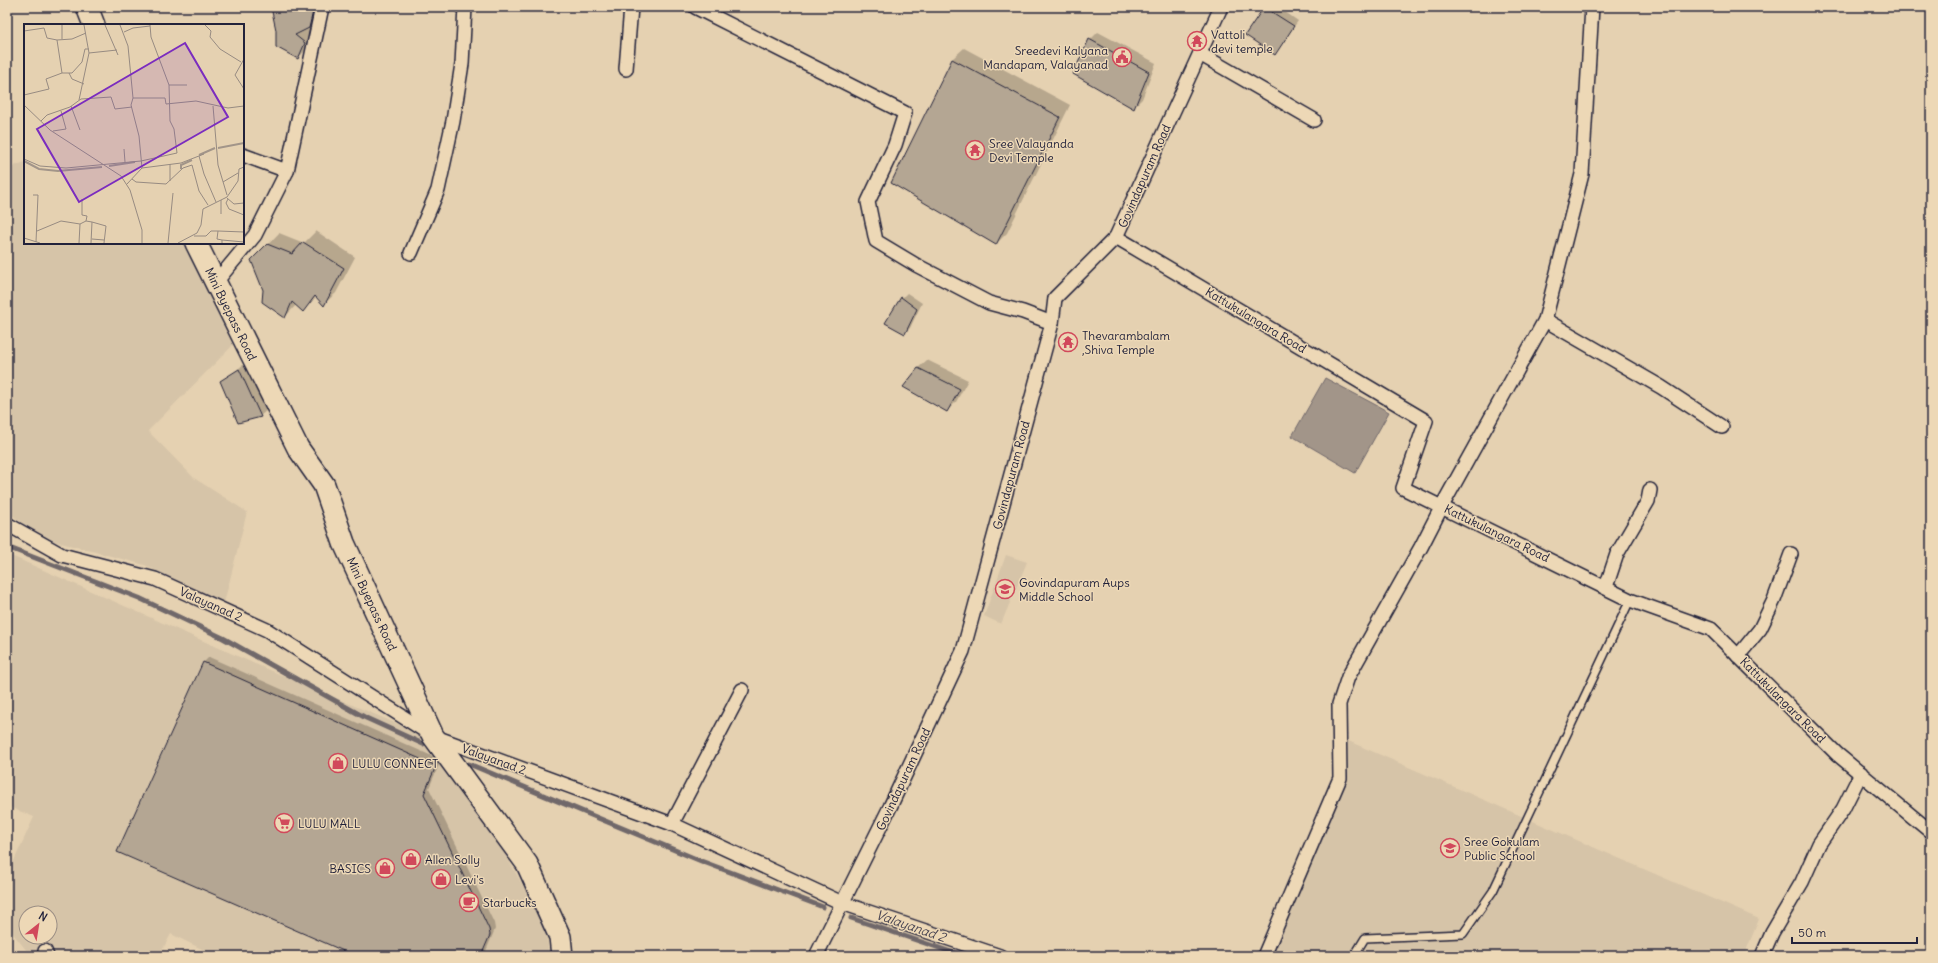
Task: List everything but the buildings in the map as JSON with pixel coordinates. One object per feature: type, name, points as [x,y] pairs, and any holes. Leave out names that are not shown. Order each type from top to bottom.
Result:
[{"type":"main road","points":[[87,7],[94,24]]},
{"type":"main road","name":"Mini Byepass Road","points":[[197,244],[298,448],[324,485],[344,543],[434,736],[527,864],[560,938],[562,956]]},
{"type":"street","points":[[216,282],[255,235],[287,171],[322,7]]},
{"type":"street","points":[[411,253],[438,190],[452,129],[462,64],[465,7]]},
{"type":"street","points":[[626,69],[631,7]]},
{"type":"street","points":[[695,7],[905,113],[895,145],[868,202],[876,241],[916,265],[989,303],[1023,312],[1052,323]]},
{"type":"street","name":"Govindapuram Road","points":[[816,956],[890,807],[963,651],[1052,323],[1055,298],[1116,237],[1221,7]]},
{"type":"street","points":[[1264,956],[1340,778],[1339,704],[1348,677],[1422,547],[1442,506],[1544,320],[1582,174],[1592,7]]},
{"type":"street","points":[[1200,54],[1314,120]]},
{"type":"street","points":[[244,155],[287,171]]},
{"type":"street","name":"Kattukulangara Road","points":[[1116,237],[1426,421],[1403,488],[1630,600],[1711,630],[1837,754],[1931,832]]},
{"type":"street","points":[[1544,320],[1661,387],[1722,427]]},
{"type":"street","points":[[1606,587],[1617,554],[1648,501],[1650,490]]},
{"type":"street","name":"Valayanad 2","points":[[7,524],[62,555],[155,579],[267,630],[434,736],[672,824],[842,903],[1000,956]]},
{"type":"street","points":[[1738,656],[1760,629],[1774,600],[1791,554]]},
{"type":"street","points":[[672,824],[742,690]]},
{"type":"street","points":[[1762,956],[1772,933],[1802,882],[1819,844],[1843,809],[1861,773]]},
{"type":"lane","points":[[1354,956],[1365,938],[1463,934],[1493,891],[1630,600]]},
{"type":"shaded area","points":[[24,162],[24,244],[190,244],[238,340],[148,431],[194,478],[247,512],[223,607],[145,565],[50,540],[46,542],[7,511],[7,173],[14,166]]},
{"type":"shaded area","points":[[1325,378],[1389,412],[1355,473],[1292,436]]},
{"type":"shaded area","points":[[7,554],[253,663],[426,736],[497,840],[544,923],[550,956],[216,956],[171,934],[159,956],[31,956],[22,945],[58,945],[58,905],[18,905],[18,940],[7,926],[7,876],[34,817],[7,806]]},
{"type":"shaded area","name":"Govindapuram Aups Middle School","points":[[1006,555],[1027,562],[1001,624],[984,616]]},
{"type":"shaded area","name":"Sree Gokulam Public School","points":[[1346,740],[1759,919],[1744,956],[1264,956]]},
{"type":"waterway","points":[[7,547],[139,598],[223,638],[366,718],[423,744]]},
{"type":"waterway","points":[[469,764],[701,861],[823,907]]},
{"type":"waterway","name":"Valayanad 2","points":[[851,918],[963,956]]},
{"type":"place","name":"Vattoli devi temple","points":[[1197,41]]},
{"type":"place","name":"Sreedevi Kalyana Mandapam, Valayanad","points":[[1122,57]]},
{"type":"place","name":"Sree Valayanda Devi Temple","points":[[975,150]]},
{"type":"place","name":"Thevarambalam ,Shiva Temple","points":[[1068,342]]},
{"type":"place","name":"Govindapuram Aups Middle School","points":[[1005,589]]},
{"type":"place","name":"LULU CONNECT","points":[[338,763]]},
{"type":"place","name":"LULU MALL","points":[[284,823]]},
{"type":"place","name":"Sree Gokulam Public School","points":[[1450,848]]},
{"type":"place","name":"Allen Solly","points":[[411,859]]},
{"type":"place","name":"BASICS","points":[[385,868]]},
{"type":"place","name":"Levi's","points":[[441,879]]},
{"type":"place","name":"Starbucks","points":[[469,902]]}]
